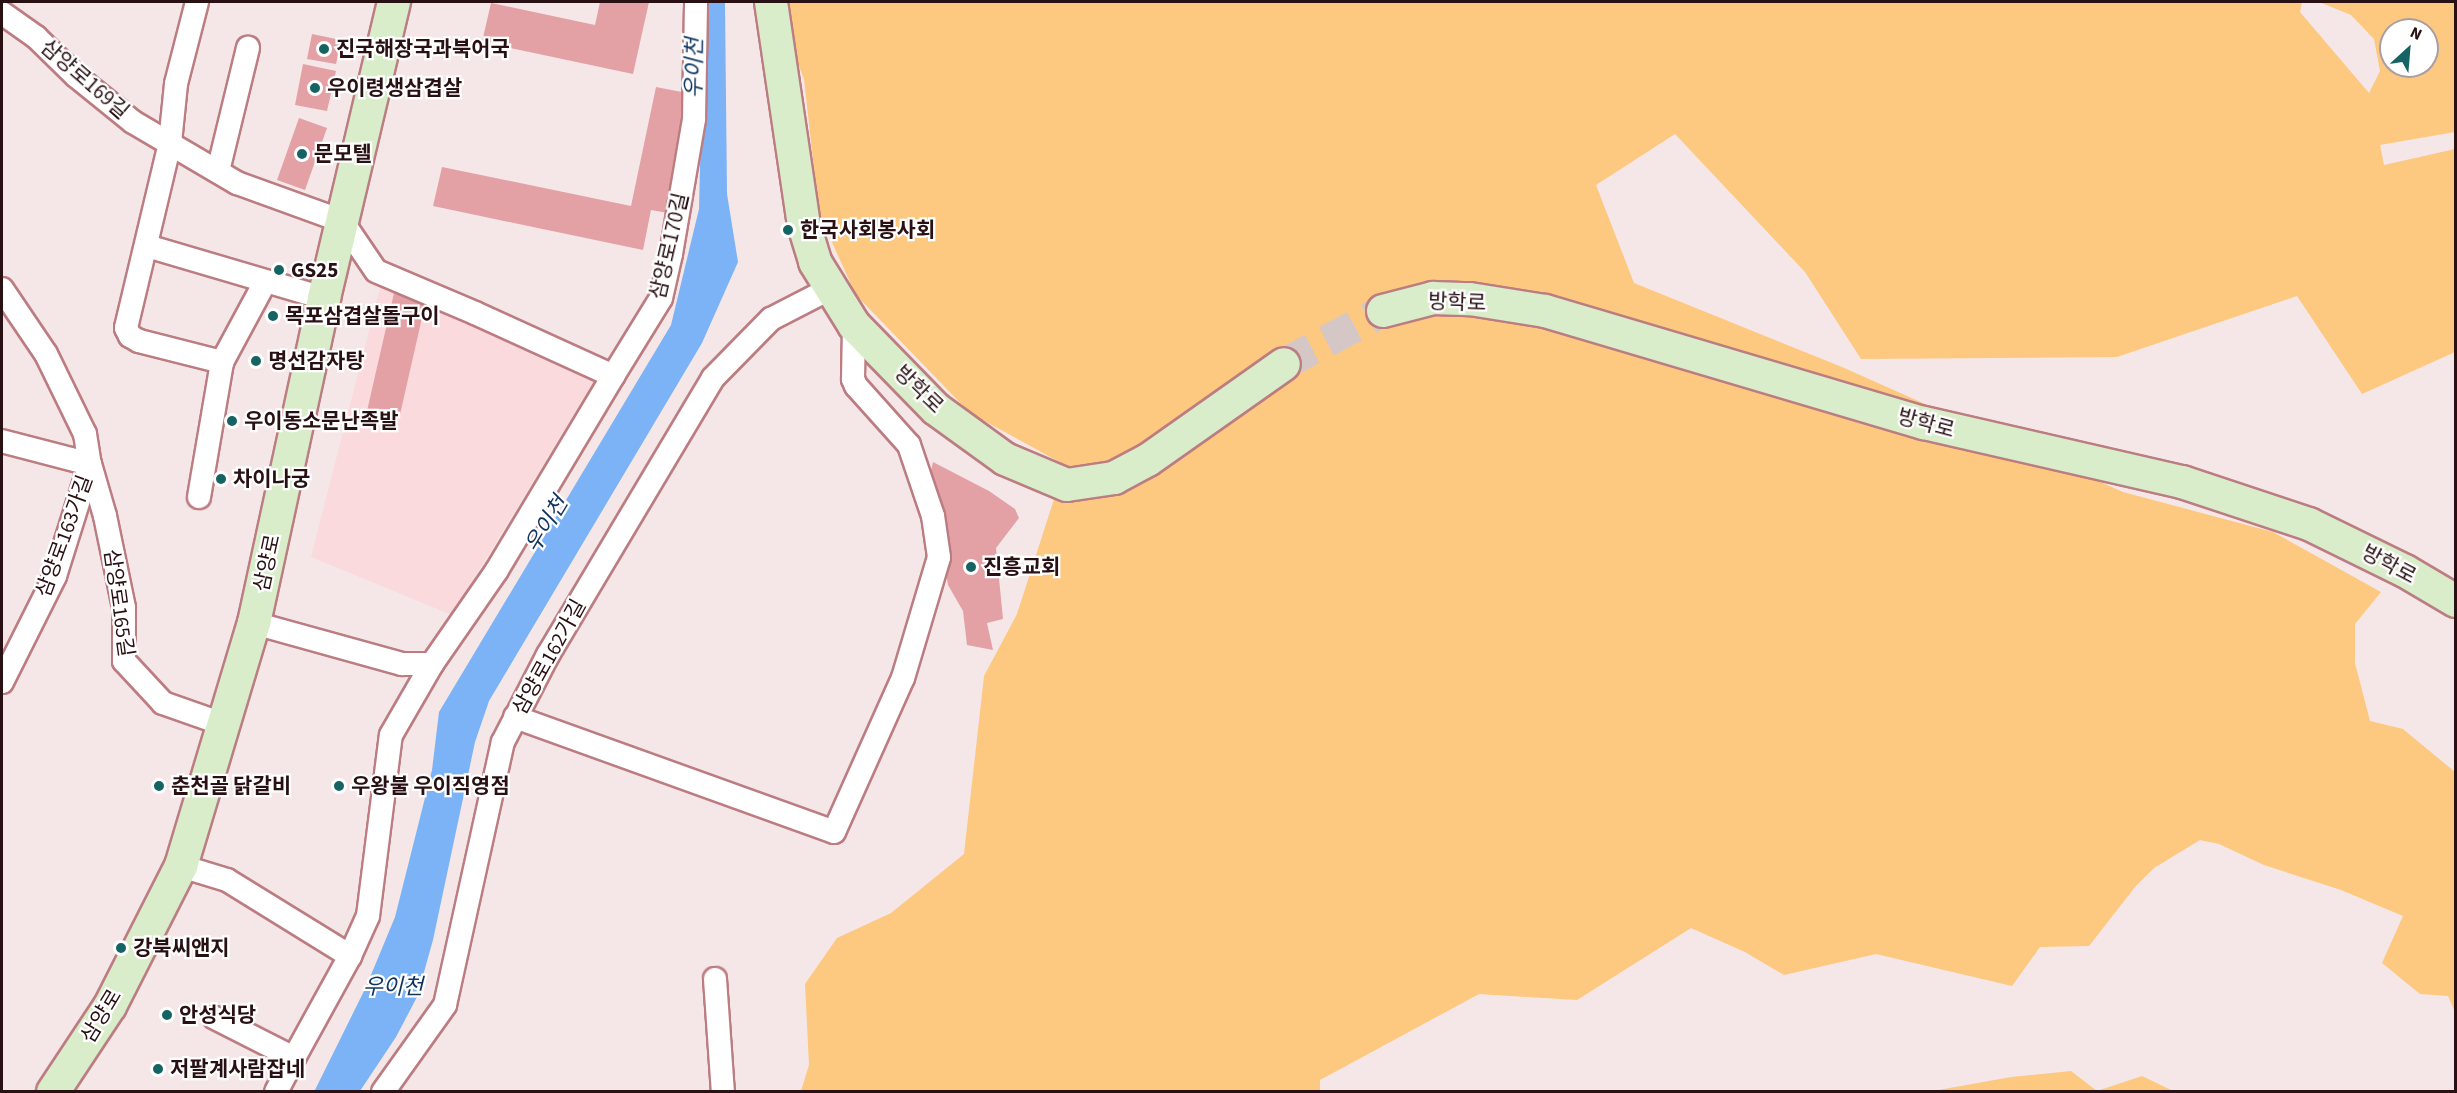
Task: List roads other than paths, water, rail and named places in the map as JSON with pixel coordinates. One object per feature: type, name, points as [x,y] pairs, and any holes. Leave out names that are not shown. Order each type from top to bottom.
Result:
[{"type":"main road","name":"삼양로","points":[[53,1092],[110,1006],[181,866],[254,623],[324,298],[394,2]]},
{"type":"main road","name":"방학로","points":[[771,2],[804,225],[815,262],[829,289],[854,325],[936,409],[1005,459],[1067,485],[1113,478],[1148,460],[1284,364]]},
{"type":"main road","name":"방학로","points":[[1383,311],[1433,298],[1470,299],[1545,311],[1924,423],[2182,482],[2309,524],[2405,571],[2456,601]]},
{"type":"street","points":[[197,2],[176,84],[170,143],[126,328],[130,336],[139,341],[222,362]]},
{"type":"street","name":"삼양로170길","points":[[276,1092],[350,956],[368,916],[391,735],[432,664],[497,570],[661,298],[669,265],[694,120],[696,2]]},
{"type":"street","name":"삼양로169길","points":[[2,14],[36,37],[76,76],[133,122],[237,183],[342,221]]},
{"type":"street","points":[[218,171],[248,48]]},
{"type":"street","points":[[342,221],[376,271],[613,376]]},
{"type":"street","points":[[147,246],[324,298]]},
{"type":"street","points":[[199,497],[222,362],[265,282]]},
{"type":"street","name":"삼양로165길","points":[[2,289],[46,354],[85,434],[124,608],[124,661],[162,703],[223,724]]},
{"type":"street","name":"삼양로162가길","points":[[383,1092],[445,1005],[503,742],[515,717],[596,573],[713,378],[771,319],[829,289]]},
{"type":"street","points":[[515,717],[834,832],[903,678],[939,557],[938,536],[933,516],[909,444],[856,386],[853,379],[851,345],[854,325]]},
{"type":"street","points":[[2,441],[90,464]]},
{"type":"street","name":"삼양로163가길","points":[[3,675],[55,576],[90,464]]},
{"type":"street","points":[[254,623],[402,664],[432,664]]},
{"type":"street","points":[[181,866],[227,880],[350,956]]},
{"type":"street","points":[[715,979],[723,1092]]},
{"type":"street","points":[[214,1018],[294,1058]]},
{"type":"water","name":"우이천","points":[[704,2],[725,2],[727,194],[738,262],[702,343],[489,701],[475,742],[433,940],[417,997],[396,1037],[360,1091],[314,1092],[366,987],[395,917],[432,770],[439,712],[671,325],[699,209]]},
{"type":"tunnel","points":[[1284,364],[1383,311]]},
{"type":"place","name":"진국해장국과북어국","points":[[324,49]]},
{"type":"place","name":"우이령생삼겹살","points":[[315,88]]},
{"type":"place","name":"문모텔","points":[[302,154]]},
{"type":"place","name":"한국사회봉사회","points":[[788,230]]},
{"type":"place","name":"GS25","points":[[279,270]]},
{"type":"place","name":"목포삼겹살돌구이","points":[[273,316]]},
{"type":"place","name":"명선감자탕","points":[[256,361]]},
{"type":"place","name":"우이동소문난족발","points":[[232,421]]},
{"type":"place","name":"차이나궁","points":[[221,479]]},
{"type":"place","name":"진흥교회","points":[[971,567]]},
{"type":"place","name":"춘천골 닭갈비","points":[[159,786]]},
{"type":"place","name":"우왕불 우이직영점","points":[[339,786]]},
{"type":"place","name":"강북씨앤지","points":[[121,948]]},
{"type":"place","name":"안성식당","points":[[167,1015]]},
{"type":"place","name":"저팔계사람잡네","points":[[158,1069]]}]
